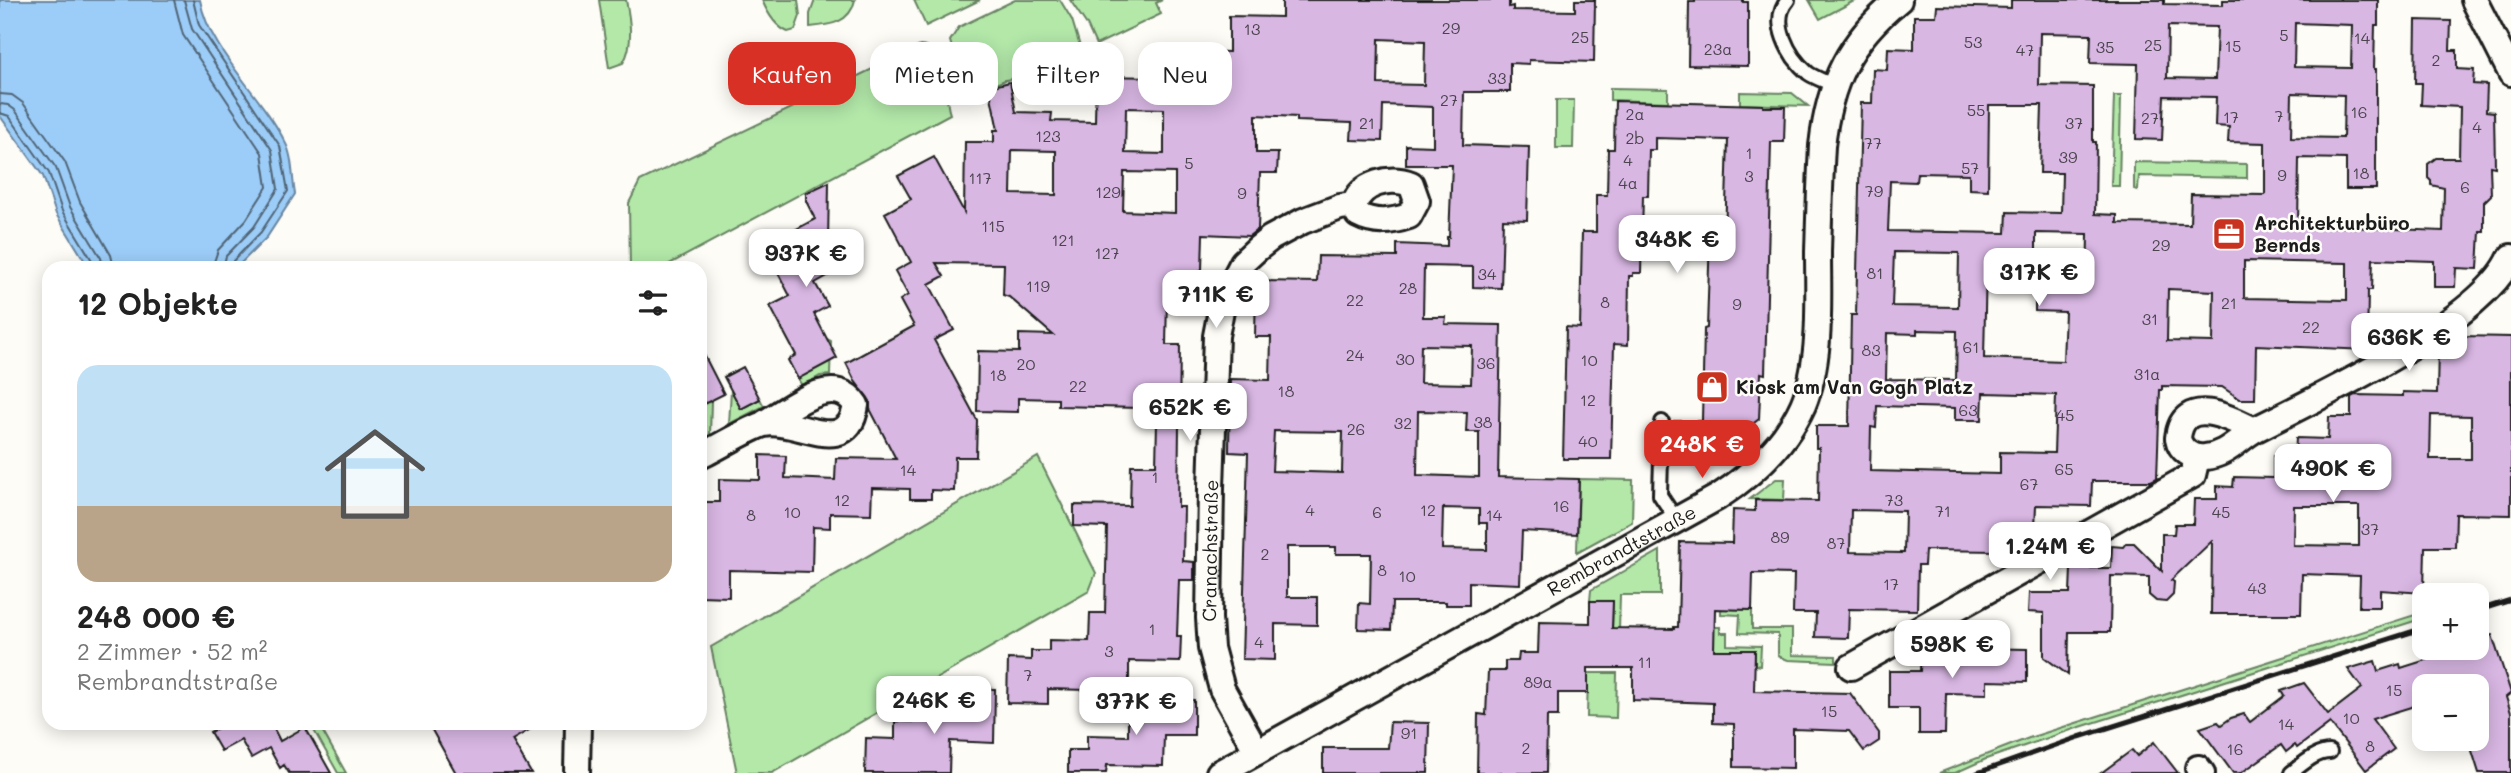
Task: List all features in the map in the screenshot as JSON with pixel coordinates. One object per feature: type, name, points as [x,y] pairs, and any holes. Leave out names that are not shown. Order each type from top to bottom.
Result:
[{"type":"street","name":"Rembrandtstraße","points":[[1219,773],[1718,497],[1750,475],[1789,431],[1803,405],[1811,381],[1818,325],[1822,146],[1833,85],[1862,34],[1875,19],[1899,0]]},
{"type":"street","points":[[2474,0],[2511,71]]},
{"type":"street","name":"Cranachstraße","points":[[1257,752],[1222,688],[1210,640],[1216,336],[1221,310],[1229,289],[1250,256],[1271,238],[1303,221],[1340,207],[1354,205]]},
{"type":"street","points":[[2254,430],[2221,415],[2206,411],[2196,412],[2182,424],[2178,438],[2182,448],[2197,458],[2214,456],[2228,450],[2254,430],[2389,359],[2461,314],[2499,278],[2511,257]]},
{"type":"street","points":[[707,452],[764,424]]},
{"type":"street","points":[[1851,667],[2193,475],[2197,458]]},
{"type":"street","points":[[577,773],[578,730]]},
{"type":"lane","points":[[1788,0],[1779,17],[1780,27],[1795,59],[1810,74],[1833,85]]},
{"type":"lane","points":[[1662,422],[1660,495],[1676,519]]},
{"type":"lane","points":[[2291,773],[2315,756],[2330,752]]},
{"type":"green space","points":[[599,0],[626,0],[629,16],[630,40],[626,56],[623,63],[609,68]]},
{"type":"green space","points":[[762,0],[798,0],[800,16],[795,30],[788,32],[780,27]]},
{"type":"green space","points":[[815,0],[855,0],[849,14],[844,18],[832,24],[810,27],[810,14]]},
{"type":"green space","points":[[914,0],[980,0],[926,26]]},
{"type":"green space","points":[[1015,0],[1060,0],[1072,20],[1079,42],[1012,42],[1012,79],[998,83],[998,42],[950,42],[959,27]]},
{"type":"green space","points":[[1070,0],[1162,0],[1156,3],[1161,14],[1102,42],[1095,42]]},
{"type":"green space","points":[[1809,0],[1856,0],[1820,19]]},
{"type":"green space","points":[[870,70],[870,105],[948,105],[950,114],[675,261],[630,261],[629,203],[640,181],[798,105],[856,105],[856,77]]},
{"type":"green space","points":[[1610,88],[1668,89],[1668,102],[1610,100]]},
{"type":"green space","points":[[1740,92],[1792,93],[1808,106],[1740,104]]},
{"type":"green space","points":[[2114,96],[2121,96],[2119,186],[2111,186]]},
{"type":"green space","points":[[1556,100],[1574,100],[1573,148],[1556,148]]},
{"type":"green space","points":[[2134,162],[2247,164],[2247,178],[2139,176],[2138,190],[2134,189]]},
{"type":"green space","points":[[827,339],[831,341],[830,375],[820,376],[802,386],[798,379],[807,349]]},
{"type":"green space","points":[[731,390],[741,409],[760,399],[764,406],[729,424]]},
{"type":"green space","points":[[711,401],[710,435],[707,436],[707,403]]},
{"type":"green space","points":[[1038,457],[1096,573],[1089,591],[772,773],[737,773],[711,647]]},
{"type":"green space","points":[[1579,479],[1633,480],[1632,522],[1577,552]]},
{"type":"green space","points":[[1776,479],[1785,479],[1784,500],[1750,499]]},
{"type":"green space","points":[[1660,551],[1660,595],[1620,595],[1618,668],[1611,668],[1613,601],[1590,601],[1591,590]]},
{"type":"green space","points":[[1721,609],[1752,610],[1752,629],[1792,629],[1792,655],[1836,656],[1836,662],[1788,660],[1778,656],[1778,634],[1739,633],[1740,615],[1721,614]]},
{"type":"green space","points":[[2412,616],[2412,622],[2077,728],[1986,759],[1955,773],[1939,773],[2029,738]]},
{"type":"green space","points":[[1714,627],[1720,627],[1720,633],[1727,633],[1727,645],[1761,646],[1760,666],[1755,665],[1755,650],[1714,650]]},
{"type":"green space","points":[[1588,673],[1617,673],[1616,718],[1587,717]]},
{"type":"green space","points":[[314,730],[322,730],[346,773],[338,773]]},
{"type":"water","points":[[0,0],[200,0],[214,37],[285,142],[290,154],[295,194],[267,237],[243,261],[85,261],[56,214],[43,176],[0,116]]},
{"type":"building","points":[[1282,0],[1509,0],[1509,7],[1513,6],[1513,10],[1575,11],[1575,0],[1595,0],[1594,62],[1529,60],[1529,64],[1510,63],[1510,92],[1464,92],[1463,145],[1529,147],[1527,220],[1503,219],[1501,288],[1473,287],[1473,267],[1424,266],[1423,317],[1446,317],[1445,324],[1501,325],[1498,477],[1579,479],[1577,534],[1522,531],[1520,584],[1469,582],[1469,605],[1446,605],[1446,602],[1392,602],[1391,630],[1358,629],[1359,603],[1370,604],[1371,554],[1336,554],[1336,547],[1287,547],[1287,597],[1317,597],[1317,625],[1275,624],[1275,660],[1242,659],[1248,453],[1229,452],[1230,379],[1270,380],[1271,337],[1255,337],[1256,281],[1317,282],[1318,256],[1397,257],[1397,244],[1447,246],[1452,165],[1406,165],[1406,145],[1433,146],[1433,107],[1383,105],[1382,141],[1351,140],[1352,123],[1297,121],[1297,117],[1256,115],[1256,153],[1278,153],[1277,173],[1260,173],[1258,229],[1249,236],[1203,234],[1202,270],[1189,279],[1202,279],[1201,299],[1167,299],[1166,345],[1180,345],[1178,507],[1184,507],[1183,561],[1194,562],[1194,580],[1179,580],[1177,636],[1181,636],[1180,662],[1129,661],[1129,687],[1048,689],[1048,704],[1007,703],[1008,659],[1031,660],[1031,651],[1049,651],[1049,640],[1089,641],[1090,613],[1105,613],[1107,527],[1074,526],[1074,505],[1130,506],[1131,465],[1156,465],[1157,422],[1139,422],[1139,408],[1058,406],[1058,399],[1018,398],[1018,412],[977,411],[978,351],[1019,352],[1019,334],[1053,335],[1009,297],[1003,295],[1004,264],[936,263],[944,276],[929,284],[954,330],[934,340],[977,420],[976,457],[955,457],[954,491],[931,490],[931,499],[910,499],[910,489],[872,488],[871,514],[830,513],[830,528],[813,527],[812,572],[729,570],[729,597],[707,596],[707,502],[719,502],[719,479],[760,480],[760,455],[786,456],[785,478],[835,480],[836,458],[896,459],[870,409],[870,401],[846,363],[914,326],[900,300],[908,295],[895,271],[911,262],[885,213],[911,199],[898,176],[934,157],[964,212],[965,142],[994,142],[994,130],[998,130],[993,105],[998,105],[998,85],[1010,82],[1012,105],[1015,105],[1016,112],[1052,113],[1051,121],[1095,122],[1095,105],[1124,105],[1124,76],[1138,77],[1138,105],[1232,105],[1232,42],[1229,42],[1229,16],[1282,17]],"holes":[[[1379,39],[1425,41],[1424,85],[1378,84]],[[1126,108],[1164,109],[1164,154],[1125,153]],[[1012,150],[1056,151],[1056,195],[1011,194]],[[1124,172],[1175,173],[1175,213],[1123,211]],[[1421,345],[1472,346],[1471,384],[1420,383]],[[1418,411],[1467,412],[1466,432],[1479,432],[1479,477],[1417,475]],[[1274,431],[1343,432],[1342,473],[1272,471]],[[1443,508],[1479,509],[1479,523],[1487,523],[1487,550],[1442,549]]]},
{"type":"building","points":[[2011,0],[2164,0],[2164,4],[2223,5],[2223,0],[2378,0],[2374,69],[2376,189],[2346,189],[2346,159],[2299,158],[2298,225],[2443,231],[2444,188],[2431,185],[2428,164],[2436,158],[2459,158],[2460,107],[2421,105],[2422,83],[2415,83],[2416,20],[2451,21],[2450,50],[2457,50],[2457,69],[2474,70],[2473,84],[2487,85],[2486,111],[2494,112],[2495,167],[2490,166],[2491,195],[2484,202],[2484,231],[2480,231],[2478,269],[2456,268],[2455,287],[2434,287],[2434,261],[2373,259],[2372,290],[2368,290],[2367,350],[2256,345],[2255,399],[2240,399],[2222,387],[2162,386],[2157,478],[2151,481],[2092,481],[2091,506],[2036,505],[2035,529],[1998,529],[1998,551],[1925,550],[1924,565],[1918,565],[1917,610],[1849,609],[1848,638],[1815,637],[1816,613],[1793,613],[1794,574],[1753,573],[1752,610],[1715,609],[1714,650],[1755,650],[1754,691],[1850,693],[1879,733],[1879,741],[1864,751],[1849,731],[1793,729],[1793,768],[1734,767],[1734,724],[1713,723],[1713,703],[1633,700],[1633,668],[1588,668],[1588,693],[1558,693],[1558,716],[1547,716],[1546,773],[1477,773],[1478,714],[1486,715],[1488,671],[1505,671],[1505,661],[1518,661],[1519,653],[1538,653],[1539,622],[1590,623],[1590,601],[1613,601],[1612,628],[1674,629],[1678,627],[1680,542],[1732,543],[1733,510],[1755,511],[1755,500],[1818,501],[1819,448],[1816,448],[1816,426],[1849,426],[1851,315],[1856,315],[1861,103],[1872,103],[1873,69],[1887,70],[1888,48],[1914,49],[1914,16],[1936,16],[1937,6],[2011,8]],"holes":[[[2295,23],[2352,25],[2351,68],[2294,67]],[[2168,26],[2217,27],[2215,79],[2167,78]],[[2040,33],[2091,34],[2090,63],[2138,64],[2136,139],[2162,140],[2164,96],[2216,97],[2215,126],[2229,127],[2228,142],[2265,143],[2265,195],[2191,194],[2190,224],[2117,223],[2117,215],[2095,214],[2096,142],[2093,142],[2093,86],[2039,85]],[[2292,93],[2344,95],[2343,138],[2291,137]],[[1989,105],[2042,105],[2040,173],[2062,173],[2061,213],[2007,212],[2006,233],[1888,231],[1890,181],[1916,182],[1917,173],[1969,174],[1969,189],[1988,190]],[[2036,233],[2088,234],[2087,288],[2035,286],[2035,311],[2065,312],[2063,361],[1984,358],[1986,264],[2036,266]],[[1894,252],[1959,253],[1958,307],[1892,306]],[[2244,261],[2347,263],[2347,300],[2244,298]],[[2168,289],[2214,291],[2213,342],[2167,341]],[[1917,330],[1957,331],[1956,380],[1886,379],[1887,333],[1917,334]],[[1983,393],[2056,395],[2054,453],[2000,452],[2000,474],[1870,471],[1871,427],[1876,428],[1877,406],[1955,408],[1955,420],[1982,420]],[[1851,510],[1905,511],[1904,553],[1850,552]]]},
{"type":"building","points":[[1689,2],[1748,2],[1748,66],[1688,65]]},
{"type":"building","points":[[1615,101],[1785,107],[1784,142],[1771,142],[1765,374],[1761,373],[1759,419],[1745,430],[1746,438],[1728,452],[1716,452],[1709,444],[1673,444],[1674,421],[1702,421],[1710,235],[1725,236],[1728,140],[1655,138],[1655,150],[1649,150],[1648,196],[1643,196],[1641,273],[1629,276],[1628,345],[1614,344],[1611,459],[1563,459],[1566,327],[1580,328],[1582,232],[1596,232],[1596,195],[1607,195],[1608,149],[1614,149]]},
{"type":"building","points":[[829,182],[828,244],[816,251],[829,275],[815,283],[828,306],[814,314],[837,358],[798,379],[788,360],[796,355],[770,306],[790,296],[777,271],[797,261],[784,236],[815,219],[806,201],[806,193]]},
{"type":"building","points":[[2460,336],[2511,337],[2511,515],[2456,514],[2455,547],[2425,547],[2424,583],[2412,583],[2412,592],[2380,590],[2380,607],[2359,607],[2360,576],[2302,574],[2301,614],[2211,614],[2212,541],[2171,580],[2174,582],[2173,595],[2166,602],[2156,601],[2149,595],[2149,577],[2111,576],[2110,632],[2069,632],[2068,675],[2044,657],[2044,613],[2028,612],[2029,593],[2070,593],[2071,568],[2111,568],[2112,546],[2123,547],[2126,543],[2134,543],[2162,571],[2162,534],[2174,534],[2175,524],[2193,524],[2194,499],[2217,499],[2217,486],[2233,487],[2234,477],[2273,478],[2273,456],[2295,456],[2296,438],[2328,439],[2329,417],[2351,417],[2351,397],[2355,395],[2403,396],[2403,392],[2437,393],[2438,348],[2460,349]],"holes":[[[2431,415],[2471,416],[2471,459],[2430,459]],[[2294,506],[2359,506],[2359,546],[2293,545]]]},
{"type":"building","points":[[707,361],[724,394],[707,402]]},
{"type":"building","points":[[743,367],[760,399],[741,409],[724,377]]},
{"type":"building","points":[[2492,635],[2511,693],[2506,697],[2511,713],[2511,773],[2479,773],[2472,751],[2489,751],[2489,674],[2412,674],[2412,707],[2372,719],[2394,749],[2366,770],[2330,723],[2297,748],[2295,745],[2286,752],[2281,745],[2241,773],[2233,773],[2200,728],[2218,722],[2221,725],[2244,714],[2250,722],[2284,696],[2281,691],[2304,683],[2328,714],[2362,688],[2348,669],[2375,661],[2378,671],[2400,664],[2401,668],[2426,660],[2489,660],[2489,636]]},
{"type":"building","points":[[1921,647],[2027,649],[2027,682],[1987,681],[1987,694],[1946,693],[1945,734],[1919,734],[1919,708],[1889,708],[1889,671],[1920,671]]},
{"type":"building","points":[[951,688],[995,689],[994,743],[950,741],[949,773],[865,773],[866,738],[895,739],[895,721],[917,722],[918,712],[951,712]]},
{"type":"building","points":[[1128,699],[1194,700],[1194,735],[1164,735],[1163,766],[1107,765],[1106,773],[1068,773],[1068,750],[1087,750],[1087,735],[1128,736]]},
{"type":"building","points":[[1390,722],[1429,723],[1428,773],[1323,773],[1323,748],[1388,748]]},
{"type":"building","points":[[274,730],[280,741],[300,730],[307,730],[331,773],[289,773],[284,765],[280,768],[269,748],[251,758],[241,740],[221,751],[210,732]]},
{"type":"building","points":[[432,730],[529,730],[512,740],[531,773],[456,773]]},
{"type":"building","points":[[2154,742],[2178,773],[2101,773],[2132,750],[2137,756]]},
{"type":"railway","points":[[2489,607],[2511,600]]},
{"type":"railway","points":[[1977,773],[2079,737],[2412,632]]},
{"type":"place","name":"Architekturbüro Bernds","points":[[2229,234]]},
{"type":"place","name":"Kiosk am Van Gogh Platz","points":[[1712,387]]}]
